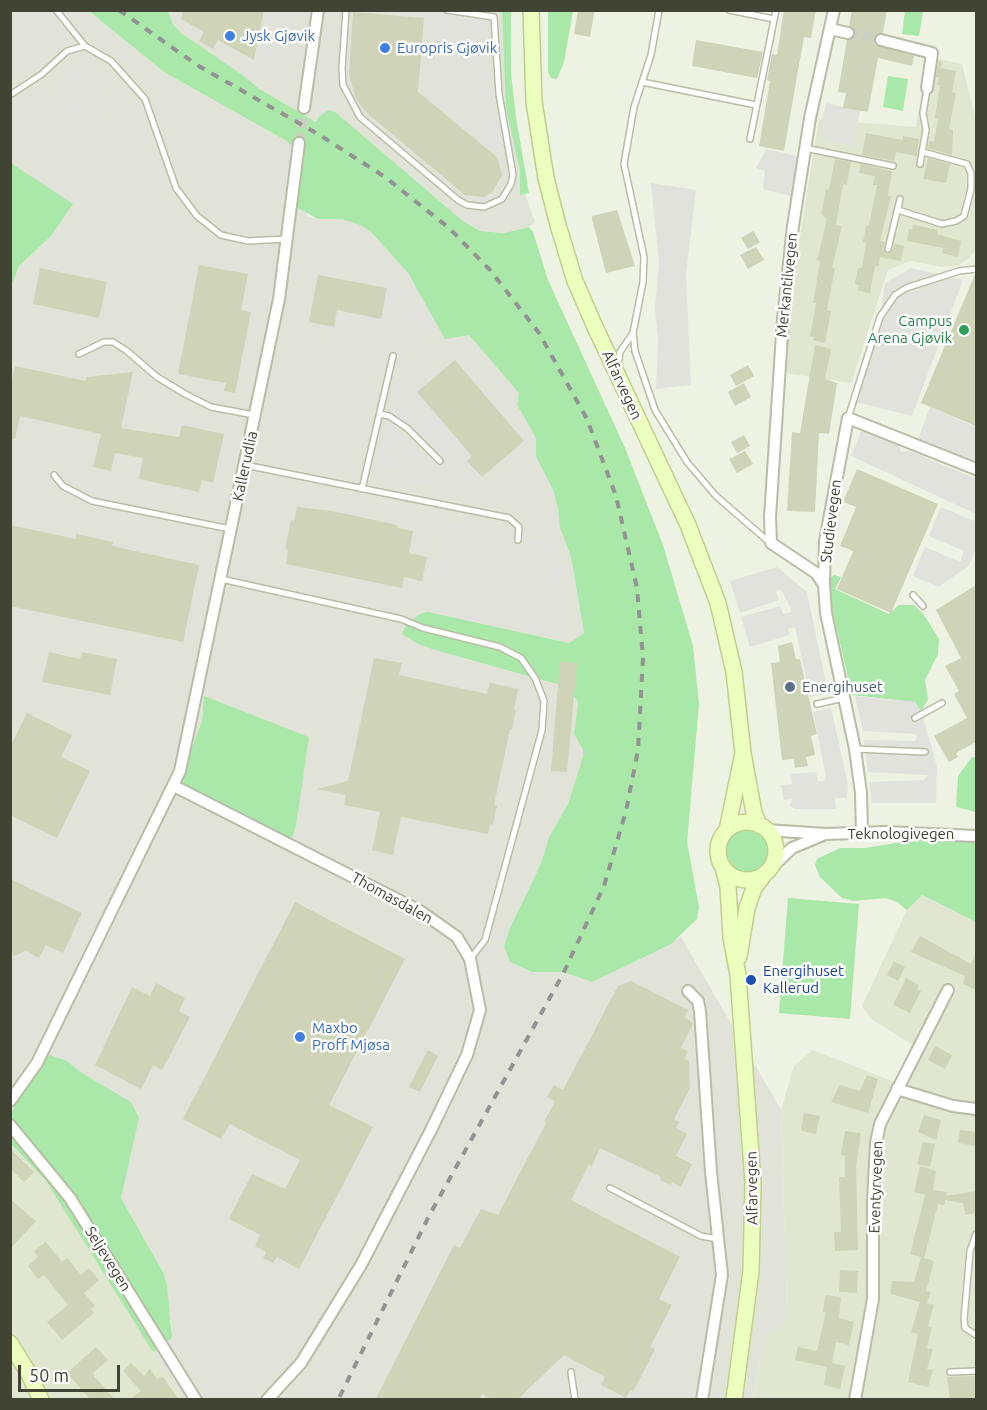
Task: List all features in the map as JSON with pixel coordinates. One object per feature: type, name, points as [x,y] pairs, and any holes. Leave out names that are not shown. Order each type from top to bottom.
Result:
[{"type":"main road","name":"Alfarvegen","points":[[531,10],[534,102],[546,178],[576,281],[617,377],[688,525],[717,603],[734,672],[743,753],[754,813],[763,827]]},
{"type":"main road","name":"Alfarvegen","points":[[727,830],[743,753]]},
{"type":"main road","points":[[748,822],[763,827],[776,846],[768,871],[742,881],[724,871],[717,850],[720,839],[727,830],[737,824],[748,822]]},
{"type":"main road","name":"Alfarvegen","points":[[724,871],[728,887],[731,937],[738,975],[751,1142],[753,1226],[747,1315],[734,1400]]},
{"type":"main road","name":"Alfarvegen","points":[[738,975],[747,908],[754,888],[768,871]]},
{"type":"main road","points":[[10,1343],[29,1374],[40,1400]]},
{"type":"street","points":[[304,108],[318,10]]},
{"type":"street","name":"Merkantilvegen","points":[[771,543],[770,517],[783,319],[805,148],[834,10]]},
{"type":"street","points":[[830,29],[848,33]]},
{"type":"street","points":[[881,40],[932,53],[927,88]]},
{"type":"street","name":"Kallerudlia","points":[[174,786],[180,771],[279,299],[299,143]]},
{"type":"street","points":[[848,418],[976,469]]},
{"type":"street","name":"Studievegen","points":[[848,418],[825,541],[824,585],[826,614],[855,749],[861,793],[862,832]]},
{"type":"street","points":[[771,543],[816,573],[824,585]]},
{"type":"street","points":[[10,1101],[38,1063],[174,786]]},
{"type":"street","name":"Thomasdalen","points":[[174,786],[420,910],[458,937],[470,959],[480,1010],[467,1055],[431,1130],[327,1324],[301,1363],[267,1400]]},
{"type":"street","name":"Teknologivegen","points":[[763,827],[826,834],[862,832],[976,836]]},
{"type":"street","name":"Teknologivegen","points":[[768,871],[792,848],[826,834]]},
{"type":"street","name":"Eventyrvegen","points":[[855,1400],[870,1324],[874,1286],[876,1143],[880,1124],[948,990]]},
{"type":"street","points":[[688,991],[698,1002],[700,1011],[711,1172],[722,1275],[702,1400]]},
{"type":"street","points":[[897,1089],[953,1106],[976,1109]]},
{"type":"street","name":"Seljevegen","points":[[10,1125],[70,1198],[196,1400]]},
{"type":"lane","points":[[56,10],[85,46],[111,61],[145,99],[176,188],[197,216],[221,235],[248,241],[287,239]]},
{"type":"lane","points":[[346,10],[343,85],[356,111],[371,128],[467,205],[476,207],[494,204],[502,199],[511,184],[513,175],[499,94],[494,14],[447,10]]},
{"type":"lane","points":[[659,10],[651,55],[628,131],[624,164],[625,178],[644,257],[643,282],[633,333],[635,351],[645,386],[676,447],[716,496],[771,543]]},
{"type":"lane","points":[[729,10],[774,19]]},
{"type":"lane","points":[[750,139],[776,10]]},
{"type":"lane","points":[[10,95],[42,74],[67,51],[85,46]]},
{"type":"lane","points":[[642,82],[756,105]]},
{"type":"lane","points":[[920,164],[926,130],[923,113],[927,88]]},
{"type":"lane","points":[[805,148],[893,166]]},
{"type":"lane","points":[[898,210],[942,224],[956,221],[964,216],[971,189],[971,174],[967,164],[923,152]]},
{"type":"lane","points":[[888,249],[900,199]]},
{"type":"lane","points":[[848,418],[880,317],[895,296],[906,288],[976,269]]},
{"type":"lane","points":[[617,377],[620,352],[633,333]]},
{"type":"lane","points":[[79,354],[104,342],[113,342],[128,351],[157,377],[187,395],[211,407],[256,415]]},
{"type":"lane","points":[[362,489],[393,356]]},
{"type":"lane","points":[[380,414],[389,416],[407,428],[440,461]]},
{"type":"lane","points":[[245,465],[509,518],[519,527],[518,540]]},
{"type":"lane","points":[[54,475],[63,486],[92,501],[232,529]]},
{"type":"lane","points":[[221,579],[401,619],[423,628],[500,646],[521,658],[536,678],[544,701],[542,730],[485,940],[470,959]]},
{"type":"lane","points":[[913,595],[923,606]]},
{"type":"lane","points":[[817,704],[844,698]]},
{"type":"lane","points":[[915,718],[942,704]]},
{"type":"lane","points":[[855,749],[925,752]]},
{"type":"lane","points":[[610,1188],[701,1236],[718,1239]]},
{"type":"lane","points":[[976,1234],[970,1251],[964,1319],[964,1329],[976,1335]]},
{"type":"lane","points":[[950,1372],[976,1371]]},
{"type":"lane","points":[[571,1372],[575,1400]]},
{"type":"shaded area","points":[[268,10],[298,11],[284,83],[254,72]]},
{"type":"shaded area","points":[[11,11],[89,11],[164,72],[302,152],[307,216],[318,219],[342,219],[360,225],[371,232],[408,273],[445,338],[469,334],[519,393],[517,405],[536,438],[536,457],[553,490],[560,527],[571,557],[584,633],[569,643],[428,613],[407,638],[435,650],[567,687],[578,702],[574,734],[583,750],[583,756],[568,804],[549,837],[510,962],[532,972],[563,972],[592,982],[681,937],[781,1110],[787,1310],[784,1322],[771,1334],[762,1351],[752,1399],[182,1399],[153,1352],[168,1342],[172,1331],[164,1274],[121,1198],[131,1102],[82,1073],[67,1061],[11,1118],[11,287],[19,266],[51,236],[72,204],[11,163]],"holes":[[[204,696],[300,788],[296,826],[184,768],[202,721]]]},
{"type":"shaded area","points":[[168,11],[505,11],[504,21],[523,188],[535,222],[529,227],[504,233],[480,231],[463,221],[335,113],[329,111],[319,116],[316,122],[258,88],[181,33],[173,24]]},
{"type":"shaded area","points":[[437,14],[487,20],[487,93],[493,93],[503,152],[467,128],[425,93],[431,86]]},
{"type":"shaded area","points":[[927,56],[962,64],[976,121],[976,251],[960,265],[941,267],[911,261],[888,270],[851,383],[785,373],[795,268],[819,119],[916,127]]},
{"type":"shaded area","points":[[86,64],[113,107],[85,127],[52,88]]},
{"type":"shaded area","points":[[826,103],[860,111],[853,146],[823,140],[825,131],[821,130],[821,125]]},
{"type":"shaded area","points":[[766,149],[798,156],[794,197],[763,189],[765,171],[756,168]]},
{"type":"shaded area","points":[[651,183],[696,190],[686,273],[691,385],[656,389],[658,341],[655,308],[659,262]]},
{"type":"shaded area","points":[[911,268],[963,280],[912,416],[852,401],[880,317],[885,283]]},
{"type":"shaded area","points":[[389,277],[407,287],[437,327],[400,360],[329,343],[336,311],[381,319]]},
{"type":"shaded area","points":[[397,377],[416,391],[484,472],[476,476],[474,485],[464,483],[463,492],[399,481],[400,470],[377,467],[381,443],[390,445],[392,438],[386,429]]},
{"type":"shaded area","points":[[930,407],[976,427],[976,467],[918,439]]},
{"type":"shaded area","points":[[862,429],[899,445],[901,452],[910,451],[976,479],[976,514],[851,456]]},
{"type":"shaded area","points":[[941,507],[974,521],[976,515],[976,547],[969,566],[938,587],[913,576],[925,547],[960,562],[964,551],[929,536]]},
{"type":"shaded area","points":[[448,521],[553,543],[568,589],[565,640],[427,611]]},
{"type":"shaded area","points":[[777,567],[807,592],[828,693],[810,697],[795,627],[788,629],[789,635],[750,647],[741,617],[780,606],[783,614],[791,612],[790,607],[781,589],[776,591],[779,600],[740,613],[730,581]]},
{"type":"shaded area","points":[[855,696],[915,702],[921,711],[937,767],[936,803],[872,803],[869,782],[924,780],[928,775],[868,772],[864,740],[915,741],[917,737],[915,734],[863,731]]},
{"type":"shaded area","points":[[831,708],[848,784],[847,798],[835,798],[836,809],[795,809],[789,806],[793,799],[784,800],[781,785],[792,784],[791,774],[816,772],[818,782],[824,781],[826,777],[813,712]]},
{"type":"shaded area","points":[[921,895],[976,922],[976,1399],[752,1400],[762,1351],[771,1334],[784,1322],[787,1310],[781,1110],[794,1066],[813,1050],[902,1085],[918,1048],[871,1019],[862,1006],[907,910]]},
{"type":"shaded area","points":[[10,1144],[46,1181],[182,1399],[11,1399]]},
{"type":"green space","points":[[89,11],[168,11],[173,24],[181,33],[258,88],[316,122],[319,116],[329,110],[335,112],[463,221],[480,231],[504,233],[529,227],[533,232],[548,280],[625,448],[663,545],[693,646],[699,704],[687,842],[699,907],[697,919],[671,944],[592,982],[563,972],[532,972],[510,962],[504,946],[510,928],[540,866],[549,837],[568,804],[583,756],[583,750],[574,734],[578,702],[567,687],[435,650],[418,644],[402,634],[407,623],[422,613],[428,612],[569,643],[584,633],[571,557],[560,528],[553,490],[536,457],[536,438],[517,405],[519,393],[469,335],[445,339],[408,273],[371,232],[360,225],[342,219],[318,219],[298,208],[294,198],[301,152],[283,139],[164,72]]},
{"type":"green space","points":[[502,11],[511,11],[511,73],[529,193],[520,195],[520,170],[506,108]]},
{"type":"green space","points":[[548,11],[573,11],[564,62],[557,79],[551,78],[548,72]]},
{"type":"green space","points":[[905,11],[923,11],[919,36],[902,34]]},
{"type":"green space","points":[[888,76],[908,79],[903,111],[883,107]]},
{"type":"green space","points":[[11,163],[73,204],[51,236],[19,266],[11,287]]},
{"type":"green space","points":[[834,575],[841,577],[835,589],[889,614],[899,605],[914,605],[924,615],[939,639],[938,654],[925,680],[928,700],[921,711],[915,702],[852,695],[826,582]]},
{"type":"green space","points":[[204,696],[309,737],[296,826],[292,838],[287,842],[187,792],[182,780],[184,768],[202,721]]},
{"type":"green space","points":[[972,757],[976,758],[976,812],[956,807],[958,776]]},
{"type":"green space","points":[[747,830],[762,836],[768,851],[762,866],[747,872],[732,866],[726,851],[732,836]]},
{"type":"green space","points":[[927,838],[965,838],[976,843],[976,922],[922,895],[907,910],[897,902],[886,898],[854,901],[842,898],[820,877],[815,865],[817,859],[840,848],[865,848]]},
{"type":"green space","points":[[788,898],[859,904],[850,1019],[779,1013]]},
{"type":"green space","points":[[50,1055],[67,1061],[82,1073],[131,1102],[139,1118],[121,1198],[164,1274],[167,1286],[172,1338],[153,1352],[46,1181],[11,1144],[10,1118],[17,1101],[40,1063]]},
{"type":"building","name":"Jysk Gjøvik","points":[[183,10],[264,10],[254,60],[218,40],[213,49],[199,41],[204,32],[181,19]]},
{"type":"building","points":[[578,10],[595,10],[590,37],[574,34]]},
{"type":"building","points":[[784,10],[816,10],[811,38],[804,37],[784,151],[759,146],[770,81],[767,80],[772,54],[777,55]]},
{"type":"building","points":[[852,10],[887,10],[883,33],[874,38],[875,45],[914,56],[912,66],[878,58],[868,112],[843,108],[846,93],[838,92],[847,40],[853,38],[855,34],[849,26]]},
{"type":"building","points":[[353,12],[424,18],[418,92],[497,157],[502,175],[492,193],[483,197],[465,195],[366,112],[356,99],[349,74]]},
{"type":"building","points":[[696,40],[763,52],[757,78],[692,66]]},
{"type":"building","points":[[938,61],[942,62],[940,68],[956,71],[952,92],[956,93],[949,129],[953,130],[952,155],[928,148],[929,141],[934,142],[938,119],[935,118],[940,85],[937,85],[939,78],[936,77]]},
{"type":"building","points":[[866,133],[903,140],[903,136],[919,139],[917,156],[896,152],[894,161],[862,155]]},
{"type":"building","points":[[928,158],[950,164],[946,183],[923,179]]},
{"type":"building","points":[[835,159],[851,162],[847,185],[843,184],[836,225],[842,226],[832,268],[835,268],[827,310],[831,311],[825,343],[813,340],[814,337],[810,336],[820,261],[817,260],[827,219],[821,214],[826,189],[829,190]]},
{"type":"building","points":[[861,164],[892,171],[888,196],[891,196],[880,241],[885,242],[883,250],[887,254],[892,252],[894,244],[904,246],[901,261],[880,257],[879,266],[875,266],[870,293],[858,291],[859,285],[855,284],[858,268],[862,268],[866,243],[863,242],[866,226],[869,226],[877,185],[873,185],[875,176],[859,173]]},
{"type":"building","points":[[617,210],[635,266],[606,273],[592,216]]},
{"type":"building","points":[[913,225],[938,230],[937,234],[961,241],[958,257],[942,253],[943,248],[907,241],[909,229],[912,229]]},
{"type":"building","points":[[753,231],[760,242],[748,249],[741,238]]},
{"type":"building","points":[[756,247],[764,260],[748,269],[740,255]]},
{"type":"building","points":[[199,265],[248,274],[241,310],[251,312],[235,393],[224,391],[226,383],[178,374]]},
{"type":"building","points":[[40,268],[107,282],[99,318],[33,304]]},
{"type":"building","name":"Campus Arena Gjøvik","points":[[976,274],[976,426],[921,403]]},
{"type":"building","points":[[318,275],[387,288],[381,319],[337,310],[334,327],[309,322]]},
{"type":"building","points":[[815,345],[831,349],[825,379],[837,383],[829,434],[819,433],[815,512],[787,511],[792,432],[800,433]]},
{"type":"building","points":[[455,360],[524,441],[482,477],[467,461],[472,456],[417,392]]},
{"type":"building","points":[[748,365],[754,376],[736,386],[730,375]]},
{"type":"building","points":[[15,366],[86,381],[87,377],[133,372],[121,428],[179,437],[182,425],[224,434],[213,483],[202,480],[199,492],[139,479],[143,458],[115,453],[111,471],[93,467],[101,434],[20,416],[15,439],[10,439],[10,389]]},
{"type":"building","points":[[744,383],[751,397],[735,406],[728,392]]},
{"type":"building","points":[[744,435],[750,446],[737,453],[731,442]]},
{"type":"building","points":[[745,451],[753,464],[737,473],[729,459]]},
{"type":"building","points":[[857,469],[938,504],[891,613],[837,589],[853,551],[840,546],[856,507],[843,502]]},
{"type":"building","points":[[297,507],[332,511],[398,525],[397,528],[413,531],[409,553],[427,557],[422,581],[404,577],[402,588],[286,564],[288,550],[285,549],[291,520],[294,521]]},
{"type":"building","points":[[10,525],[76,539],[76,534],[113,542],[112,546],[199,565],[183,642],[10,606]]},
{"type":"building","points":[[976,585],[976,742],[956,753],[958,757],[949,762],[934,736],[967,718],[954,694],[959,691],[945,666],[961,658],[936,610]]},
{"type":"building","name":"Energihuset","points":[[792,642],[796,659],[800,659],[817,734],[811,736],[815,755],[806,757],[808,766],[795,768],[794,759],[782,760],[771,663],[780,662],[778,646]]},
{"type":"building","points":[[49,652],[80,659],[82,652],[117,659],[110,695],[42,682]]},
{"type":"building","points":[[374,658],[402,663],[399,675],[487,694],[490,683],[518,689],[512,730],[510,729],[494,805],[497,806],[493,825],[490,824],[488,834],[401,817],[393,855],[372,850],[380,812],[344,805],[346,795],[317,789],[348,781]]},
{"type":"building","points":[[560,661],[577,663],[567,772],[551,771]]},
{"type":"building","points":[[27,713],[72,735],[61,757],[90,771],[57,838],[10,815],[10,747]]},
{"type":"building","points":[[10,879],[82,913],[63,953],[46,945],[39,958],[26,951],[14,956],[10,946]]},
{"type":"building","points":[[295,902],[405,959],[329,1105],[373,1127],[299,1269],[277,1257],[273,1263],[263,1258],[266,1252],[255,1246],[260,1235],[229,1219],[252,1174],[285,1189],[300,1160],[230,1124],[221,1139],[183,1119]]},
{"type":"building","points":[[920,936],[971,964],[976,952],[976,990],[963,984],[965,976],[911,952]]},
{"type":"building","points":[[894,961],[905,967],[898,981],[887,975]]},
{"type":"building","points":[[906,978],[919,985],[917,989],[921,991],[910,1013],[893,1005]]},
{"type":"building","points":[[631,981],[688,1010],[685,1017],[693,1024],[681,1048],[688,1051],[684,1059],[689,1061],[690,1088],[674,1119],[679,1122],[676,1128],[687,1134],[676,1156],[692,1164],[681,1187],[672,1182],[671,1185],[660,1180],[661,1177],[600,1148],[592,1166],[589,1164],[571,1200],[680,1257],[659,1299],[672,1305],[650,1347],[655,1349],[633,1392],[630,1390],[626,1398],[601,1385],[605,1377],[564,1355],[517,1400],[492,1400],[482,1394],[479,1400],[375,1400],[454,1245],[460,1248],[481,1209],[498,1215],[546,1123],[544,1122],[555,1101],[547,1097],[554,1085],[563,1090],[618,986]]},
{"type":"building","points":[[156,983],[185,998],[179,1011],[190,1017],[162,1070],[153,1065],[141,1089],[95,1065],[132,987],[150,996]]},
{"type":"building","points":[[935,1046],[952,1055],[945,1069],[928,1060]]},
{"type":"building","points":[[428,1050],[438,1056],[420,1092],[409,1087]]},
{"type":"building","points":[[867,1075],[878,1079],[868,1113],[831,1102],[840,1085],[860,1091]]},
{"type":"building","points":[[804,1113],[820,1116],[816,1134],[801,1131]]},
{"type":"building","points":[[924,1115],[941,1120],[936,1140],[918,1132]]},
{"type":"building","points":[[960,1130],[976,1132],[976,1146],[958,1143]]},
{"type":"building","points":[[845,1131],[861,1133],[856,1167],[858,1250],[835,1251],[834,1232],[841,1232],[839,1177],[845,1177],[845,1156],[841,1155]]},
{"type":"building","points":[[923,1142],[935,1144],[930,1167],[917,1164]]},
{"type":"building","points":[[10,1149],[34,1172],[24,1182],[10,1168]]},
{"type":"building","points":[[920,1166],[936,1171],[933,1190],[947,1192],[946,1196],[976,1191],[976,1213],[965,1215],[963,1203],[945,1200],[944,1205],[938,1204],[924,1258],[910,1254],[925,1195],[914,1192]]},
{"type":"building","points":[[10,1199],[36,1221],[10,1249]]},
{"type":"building","points":[[46,1242],[62,1262],[67,1258],[81,1275],[89,1268],[99,1280],[84,1293],[95,1306],[91,1309],[94,1313],[62,1340],[47,1322],[68,1305],[44,1275],[38,1279],[28,1266],[38,1257],[34,1251]]},
{"type":"building","points":[[921,1257],[934,1261],[926,1291],[931,1292],[927,1303],[934,1305],[928,1326],[932,1327],[927,1348],[933,1349],[927,1369],[933,1370],[928,1387],[908,1382],[918,1334],[911,1332],[920,1302],[891,1294],[892,1281],[914,1282]]},
{"type":"building","points":[[840,1270],[858,1271],[857,1293],[839,1292]]},
{"type":"building","points":[[825,1295],[841,1297],[839,1318],[854,1322],[849,1345],[836,1342],[832,1363],[845,1366],[840,1389],[824,1385],[827,1367],[795,1360],[798,1347],[817,1351],[826,1312],[823,1312]]},
{"type":"building","points":[[96,1347],[108,1360],[93,1373],[94,1376],[115,1400],[91,1400],[67,1373]]},
{"type":"building","points":[[131,1363],[144,1376],[150,1369],[157,1379],[163,1377],[179,1400],[128,1400],[141,1391],[123,1371]]},
{"type":"building","points":[[976,1376],[976,1400],[950,1400],[947,1377]]},
{"type":"tunnel","points":[[848,33],[881,40]]},
{"type":"tunnel","points":[[299,143],[304,108]]},
{"type":"railway","points":[[119,10],[197,65],[318,134],[385,177],[449,228],[490,270],[539,333],[587,419],[616,496],[637,588],[643,658],[638,750],[626,811],[604,886],[563,974],[429,1216],[338,1400]]},
{"type":"place","name":"Jysk Gjøvik","points":[[230,36]]},
{"type":"place","name":"Europris Gjøvik","points":[[385,48]]},
{"type":"place","name":"Campus Arena Gjøvik","points":[[964,330]]},
{"type":"place","name":"Energihuset","points":[[790,687]]},
{"type":"place","name":"Energihuset Kallerud","points":[[751,980]]},
{"type":"place","name":"Maxbo Proff Mjøsa","points":[[300,1037]]}]
